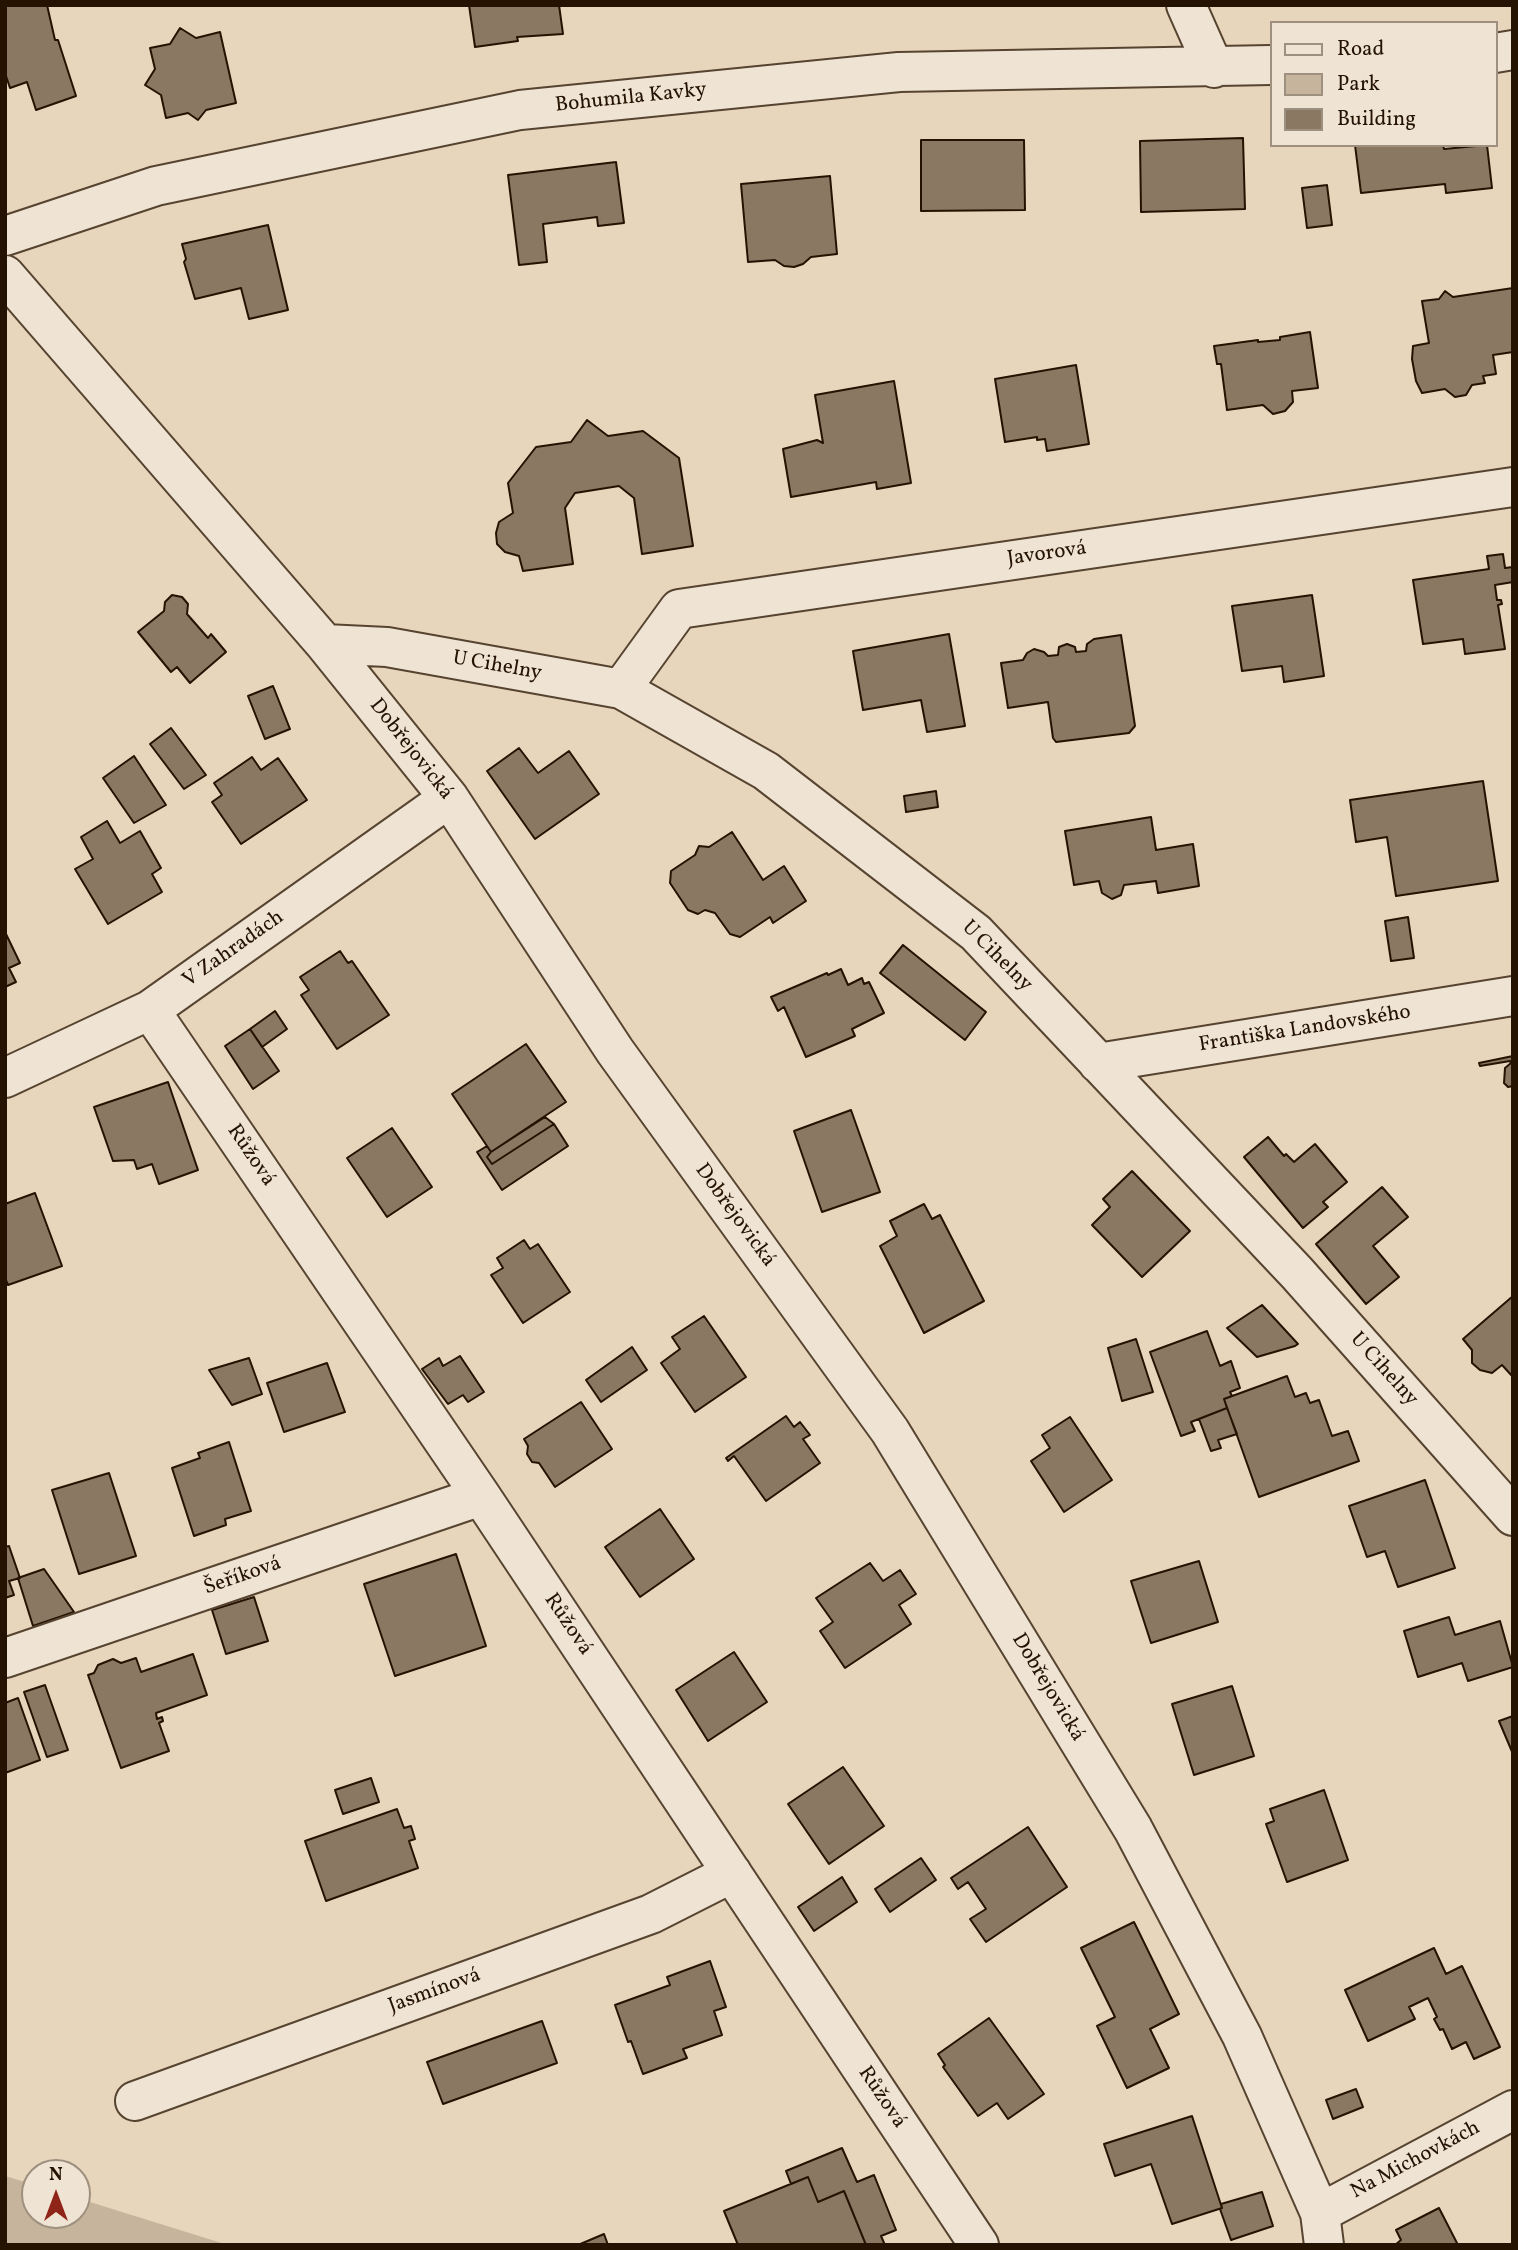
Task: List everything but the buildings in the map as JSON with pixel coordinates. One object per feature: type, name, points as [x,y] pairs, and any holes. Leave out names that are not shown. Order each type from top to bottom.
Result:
[{"type":"street","points":[[1186,5],[1214,68]]},
{"type":"street","name":"Bohumila Kavky","points":[[5,236],[156,186],[520,110],[899,72],[1270,65]]},
{"type":"street","name":"Dobřejovická","points":[[5,275],[325,644],[449,798],[615,1051],[890,1432],[1133,1829],[1241,2036],[1322,2229]]},
{"type":"street","name":"Javorová","points":[[621,689],[679,609],[1513,487]]},
{"type":"street","name":"U Cihelny","points":[[325,644],[387,647],[621,689],[766,771],[976,933],[1297,1273],[1513,1516]]},
{"type":"street","name":"V Zahradách","points":[[5,1077],[150,1010],[449,798]]},
{"type":"street","name":"Františka Landovského","points":[[1098,1063],[1513,996]]},
{"type":"street","name":"Růžová","points":[[150,1010],[481,1496],[979,2245]]},
{"type":"street","name":"Šeříková","points":[[5,1658],[481,1496]]},
{"type":"street","name":"Jasmínová","points":[[135,2101],[651,1914],[732,1873]]},
{"type":"street","name":"Na Michovkách","points":[[1322,2229],[1513,2109]]},
{"type":"green space","points":[[5,2176],[21,2181],[21,2229],[91,2229],[91,2202],[228,2245],[5,2245]]}]
